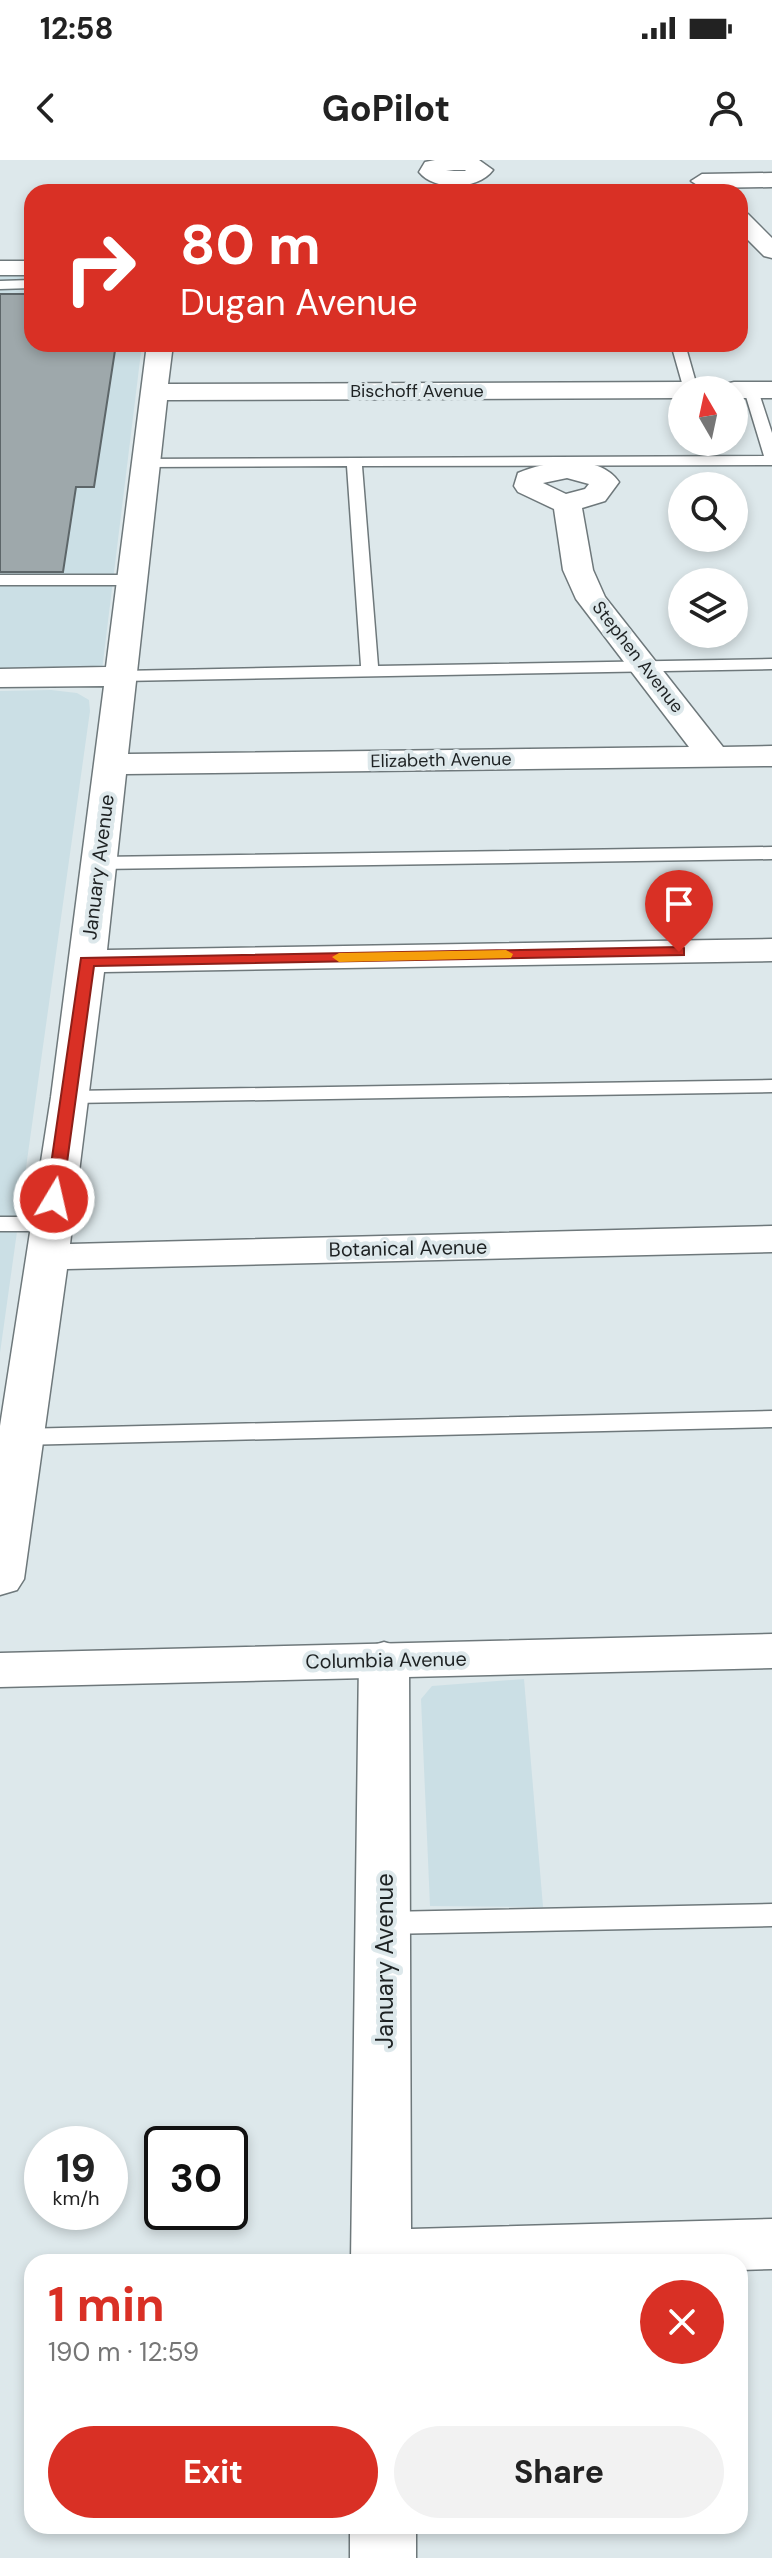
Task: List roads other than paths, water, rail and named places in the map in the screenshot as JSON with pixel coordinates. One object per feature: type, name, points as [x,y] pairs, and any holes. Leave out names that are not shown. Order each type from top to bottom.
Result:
[{"type":"street","points":[[702,181],[772,180]]},
{"type":"street","points":[[748,229],[767,254]]},
{"type":"street","points":[[0,268],[24,268]]},
{"type":"street","name":"January Avenue","points":[[0,1579],[15,1424],[71,1097],[159,352]]},
{"type":"street","name":"Bischoff Avenue","points":[[153,392],[668,390]]},
{"type":"street","name":"Stephen Avenue","points":[[567,503],[578,570],[591,599],[647,667],[714,757]]},
{"type":"street","points":[[0,678],[121,676]]},
{"type":"street","name":"Elizabeth Avenue","points":[[110,764],[772,756]]},
{"type":"street","points":[[87,961],[772,950]]},
{"type":"street","name":"Botanical Avenue","points":[[47,1240],[772,1239]]},
{"type":"street","name":"Columbia Avenue","points":[[0,1670],[772,1651]]},
{"type":"street","name":"January Avenue","points":[[381,2254],[384,1659]]},
{"type":"street","points":[[493,2254],[772,2244]]},
{"type":"street","points":[[383,2534],[383,2558]]},
{"type":"lane","points":[[0,285],[24,284]]},
{"type":"lane","points":[[680,352],[687,376]]},
{"type":"lane","points":[[146,462],[772,458],[752,390]]},
{"type":"lane","points":[[354,461],[370,672]]},
{"type":"lane","points":[[0,580],[132,580]]},
{"type":"lane","points":[[121,676],[772,664]]},
{"type":"lane","points":[[99,863],[772,853]]},
{"type":"lane","points":[[71,1097],[772,1086]]},
{"type":"lane","points":[[0,1224],[47,1240]]},
{"type":"lane","points":[[15,1424],[772,1419]]},
{"type":"lane","points":[[385,1923],[772,1915]]}]
